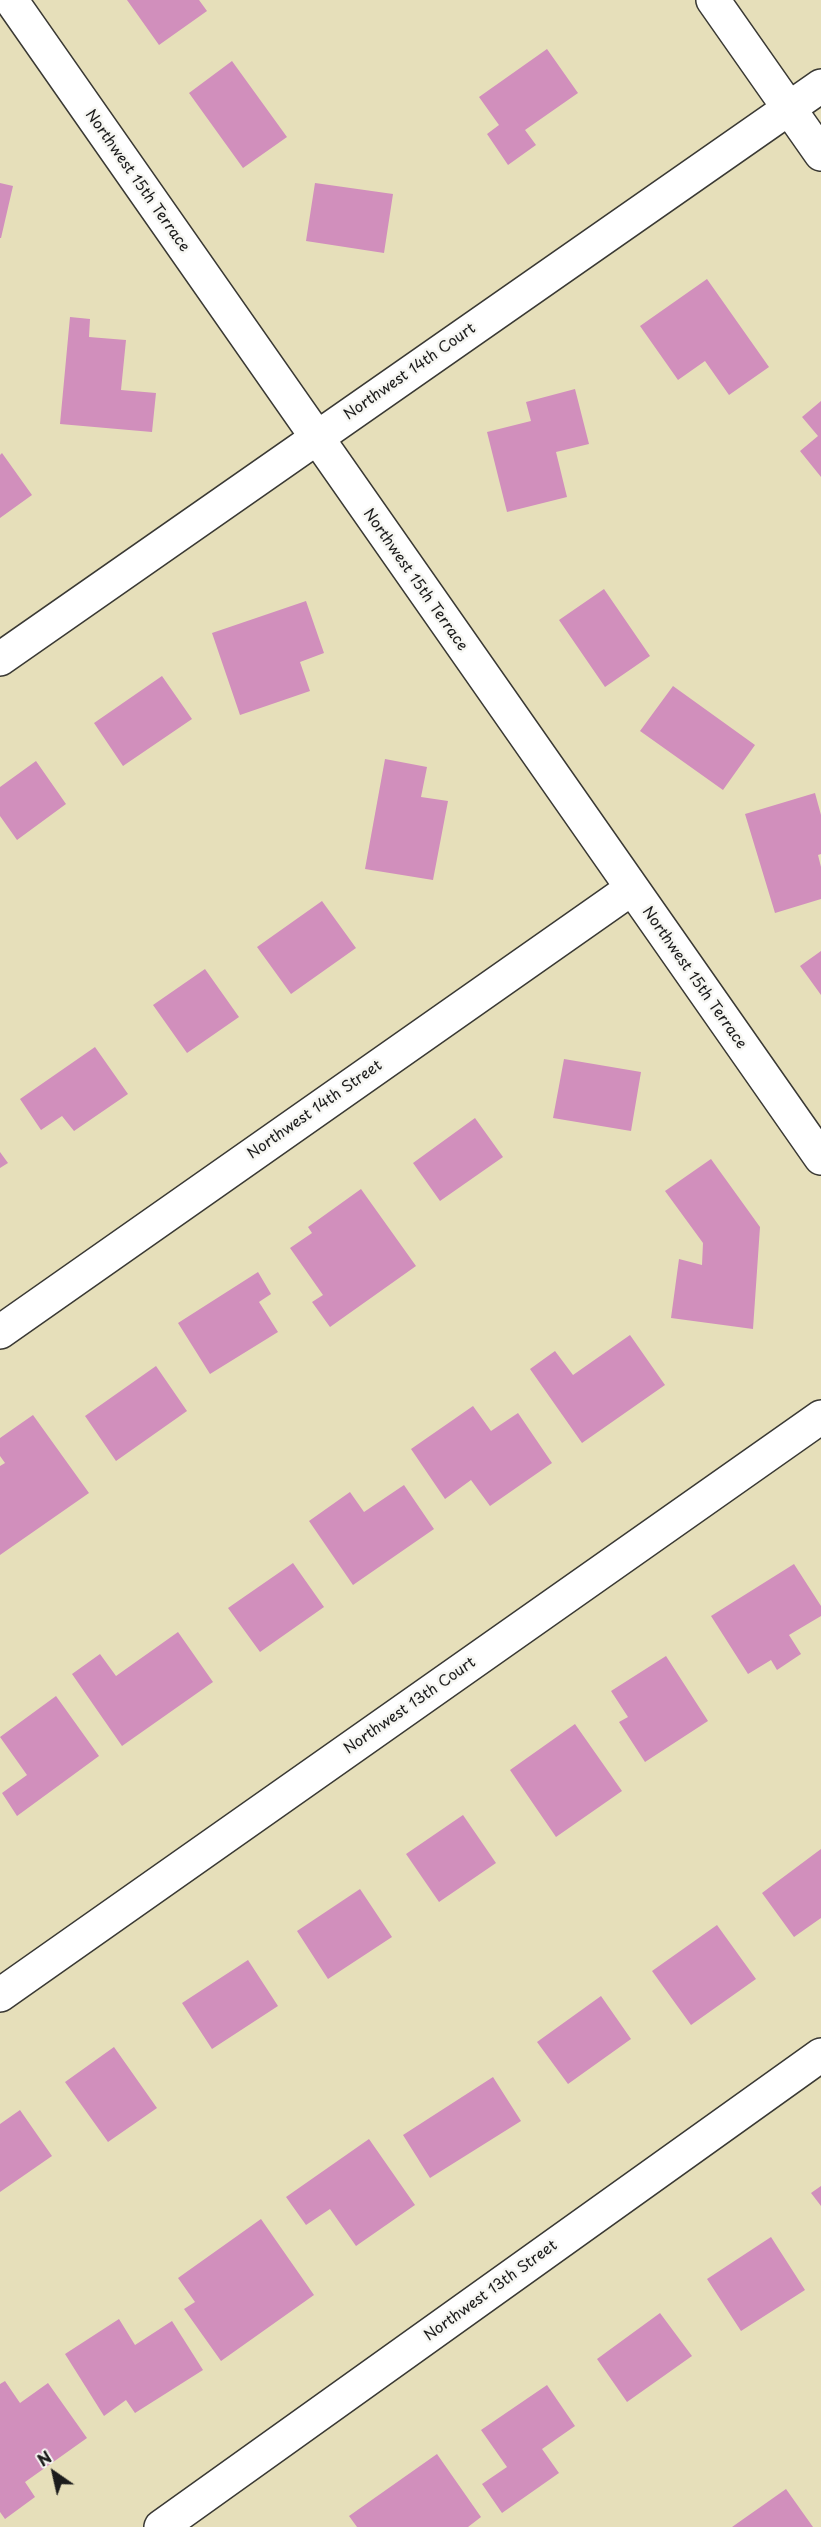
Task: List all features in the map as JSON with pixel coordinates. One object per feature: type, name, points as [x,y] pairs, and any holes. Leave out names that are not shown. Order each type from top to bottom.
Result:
[{"type":"street","name":"Northwest 15th Terrace","points":[[11,0],[821,1158]]},
{"type":"street","points":[[713,0],[821,153]]},
{"type":"street","name":"Northwest 14th Court","points":[[0,659],[821,86]]},
{"type":"street","name":"Northwest 14th Street","points":[[0,1332],[631,889]]},
{"type":"street","name":"Northwest 13th Court","points":[[0,1995],[821,1417]]},
{"type":"street","name":"Northwest 13th Street","points":[[161,2527],[821,2055]]},
{"type":"building","points":[[127,0],[199,0],[207,11],[159,45]]},
{"type":"building","points":[[547,49],[578,93],[525,130],[536,145],[508,165],[487,134],[499,125],[479,97]]},
{"type":"building","points":[[232,61],[287,137],[243,168],[189,93]]},
{"type":"building","points":[[0,183],[13,186],[1,238],[0,238]]},
{"type":"building","points":[[315,183],[393,194],[384,253],[306,241]]},
{"type":"building","points":[[707,279],[769,367],[729,395],[705,361],[678,380],[640,326]]},
{"type":"building","points":[[70,317],[90,319],[89,337],[126,340],[121,390],[156,393],[152,432],[60,424]]},
{"type":"building","points":[[575,389],[589,444],[556,452],[567,497],[507,512],[487,432],[531,421],[526,402]]},
{"type":"building","points":[[821,401],[821,477],[800,451],[818,436],[802,417]]},
{"type":"building","points":[[2,453],[32,495],[0,518],[0,455]]},
{"type":"building","points":[[604,589],[650,656],[605,687],[559,620]]},
{"type":"building","points":[[306,601],[324,653],[300,662],[310,691],[240,715],[212,633]]},
{"type":"building","points":[[162,676],[192,719],[123,766],[94,723]]},
{"type":"building","points":[[673,686],[755,745],[723,790],[640,731]]},
{"type":"building","points":[[385,759],[427,767],[421,797],[448,801],[433,880],[365,869]]},
{"type":"building","points":[[36,761],[66,804],[17,840],[0,816],[0,787]]},
{"type":"building","points":[[815,793],[821,815],[821,854],[818,855],[821,867],[821,899],[775,913],[745,814]]},
{"type":"building","points":[[322,901],[356,948],[291,994],[257,947]]},
{"type":"building","points":[[821,951],[821,995],[800,966]]},
{"type":"building","points":[[205,969],[239,1017],[187,1053],[153,1005]]},
{"type":"building","points":[[95,1047],[128,1094],[74,1131],[62,1116],[41,1130],[20,1099]]},
{"type":"building","points":[[564,1059],[641,1072],[631,1131],[553,1118]]},
{"type":"building","points":[[475,1118],[503,1157],[440,1201],[413,1163]]},
{"type":"building","points":[[0,1152],[8,1163],[0,1168]]},
{"type":"building","points":[[711,1159],[760,1227],[753,1329],[671,1318],[679,1259],[702,1265],[703,1243],[665,1191]]},
{"type":"building","points":[[361,1189],[416,1266],[330,1327],[312,1302],[323,1295],[290,1248],[312,1233],[308,1227]]},
{"type":"building","points":[[258,1272],[271,1294],[259,1302],[278,1332],[210,1374],[178,1323]]},
{"type":"building","points":[[630,1335],[665,1385],[582,1443],[530,1369],[555,1351],[573,1375]]},
{"type":"building","points":[[156,1366],[187,1411],[116,1461],[85,1416]]},
{"type":"building","points":[[473,1406],[491,1431],[518,1413],[552,1463],[490,1506],[471,1480],[445,1499],[411,1449]]},
{"type":"building","points":[[33,1415],[89,1493],[0,1555],[0,1466],[5,1463],[0,1456],[0,1438]]},
{"type":"building","points":[[404,1485],[434,1529],[353,1585],[309,1521],[350,1492],[364,1512]]},
{"type":"building","points":[[293,1563],[324,1607],[260,1652],[228,1608]]},
{"type":"building","points":[[794,1564],[821,1606],[821,1616],[789,1635],[801,1654],[777,1670],[771,1660],[748,1674],[711,1616]]},
{"type":"building","points":[[178,1632],[213,1682],[122,1746],[72,1674],[100,1654],[116,1676]]},
{"type":"building","points":[[666,1656],[708,1721],[645,1762],[619,1722],[628,1717],[611,1691]]},
{"type":"building","points":[[56,1696],[99,1756],[17,1816],[2,1793],[27,1775],[0,1737]]},
{"type":"building","points":[[575,1724],[622,1791],[556,1837],[510,1770]]},
{"type":"building","points":[[463,1815],[496,1863],[439,1902],[406,1854]]},
{"type":"building","points":[[821,1849],[821,1918],[794,1937],[762,1893]]},
{"type":"building","points":[[360,1889],[392,1937],[328,1979],[297,1931]]},
{"type":"building","points":[[717,1925],[756,1979],[691,2025],[652,1971]]},
{"type":"building","points":[[248,1960],[278,2006],[212,2049],[182,2003]]},
{"type":"building","points":[[601,1996],[631,2039],[568,2084],[537,2042]]},
{"type":"building","points":[[114,2047],[157,2108],[108,2142],[65,2082]]},
{"type":"building","points":[[493,2077],[521,2121],[430,2178],[403,2135]]},
{"type":"building","points":[[20,2110],[52,2156],[0,2192],[0,2124]]},
{"type":"building","points":[[369,2139],[415,2205],[356,2246],[330,2209],[306,2225],[286,2197]]},
{"type":"building","points":[[821,2186],[821,2206],[811,2193]]},
{"type":"building","points":[[261,2219],[314,2295],[221,2361],[184,2309],[195,2302],[178,2278]]},
{"type":"building","points":[[771,2237],[805,2290],[741,2331],[707,2279]]},
{"type":"building","points":[[660,2313],[692,2356],[627,2402],[597,2359]]},
{"type":"building","points":[[119,2319],[135,2345],[172,2321],[203,2370],[135,2413],[126,2400],[104,2416],[65,2354]]},
{"type":"building","points":[[5,2381],[20,2403],[48,2383],[87,2438],[25,2482],[35,2497],[5,2519],[0,2512],[0,2384]]},
{"type":"building","points":[[547,2385],[575,2426],[542,2449],[559,2473],[502,2513],[482,2484],[507,2467],[481,2430]]},
{"type":"building","points":[[437,2454],[481,2517],[468,2527],[357,2527],[349,2516]]},
{"type":"building","points":[[786,2489],[813,2527],[732,2527]]}]
